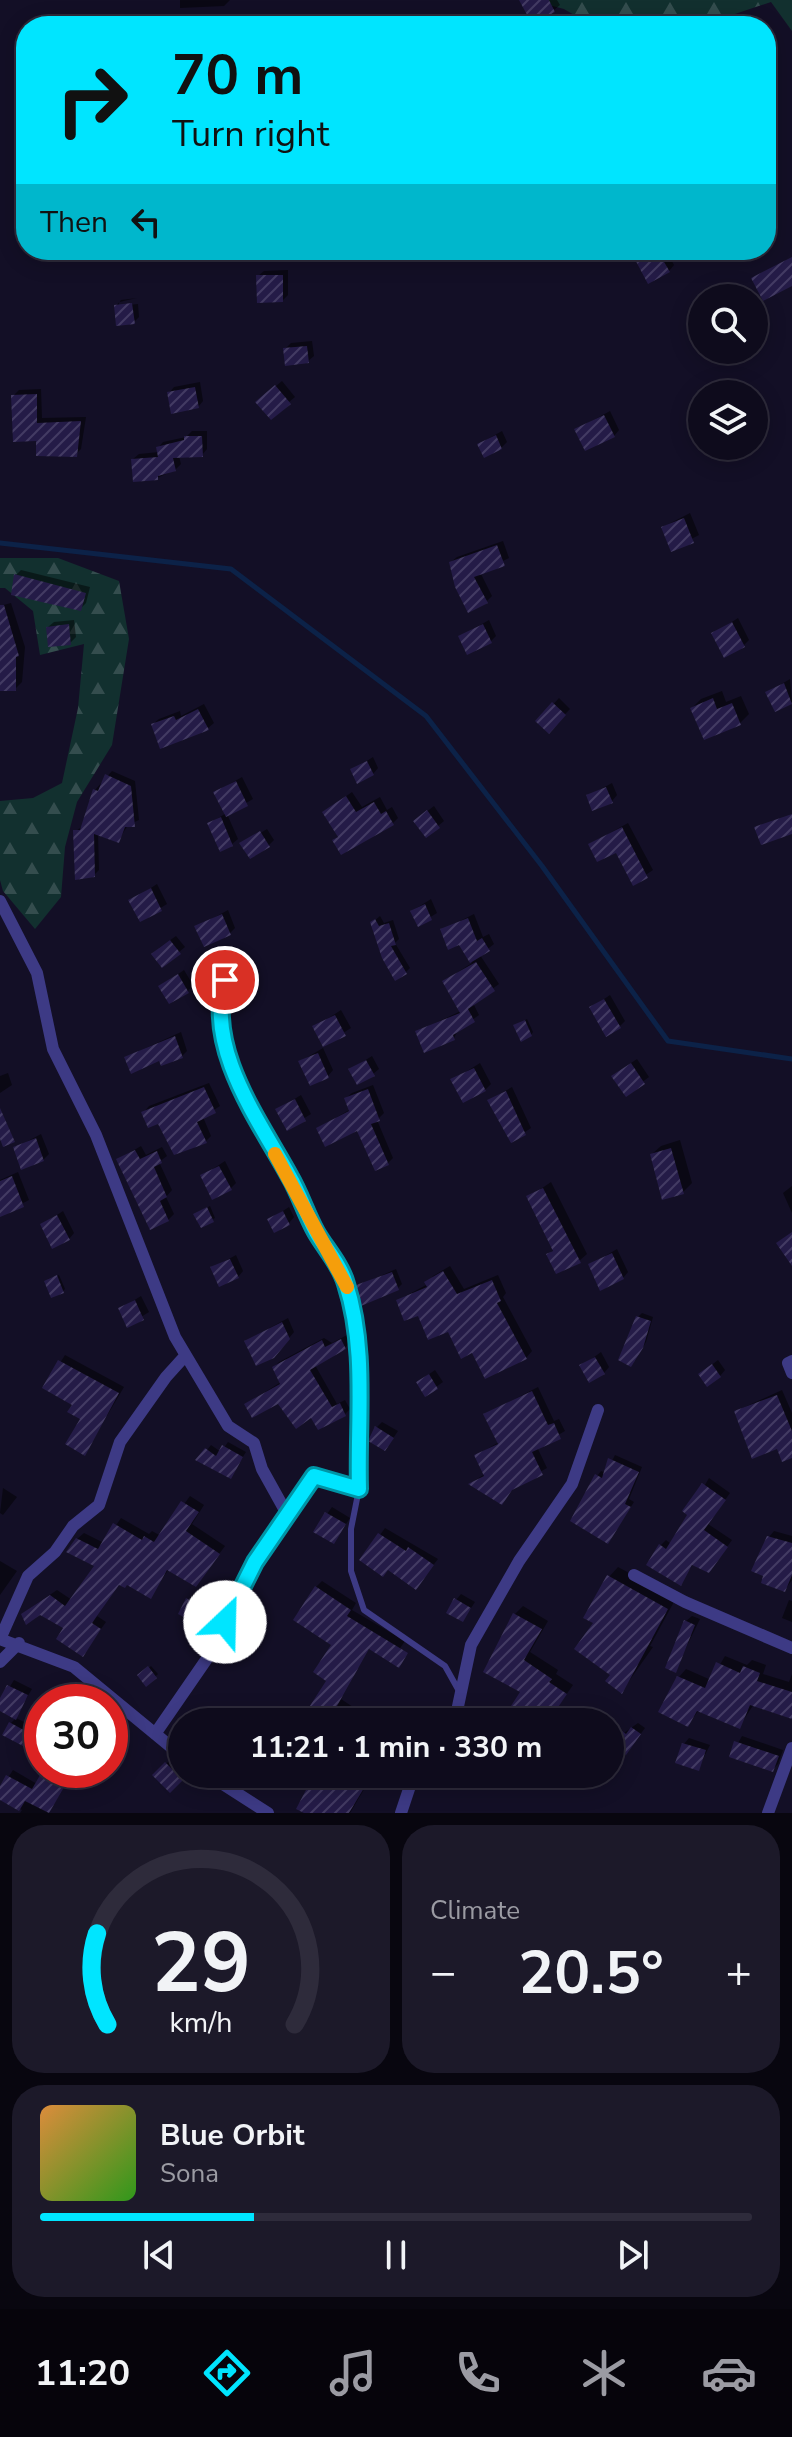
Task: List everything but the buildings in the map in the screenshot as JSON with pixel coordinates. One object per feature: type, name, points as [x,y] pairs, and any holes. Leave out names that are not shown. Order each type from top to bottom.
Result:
[{"type":"street","points":[[0,901],[37,973],[53,1049],[96,1135],[122,1207],[185,1356],[228,1426],[254,1443],[262,1469],[287,1514]]},
{"type":"street","points":[[155,1734],[215,1647],[235,1597],[314,1476],[359,1489],[358,1332],[346,1280],[252,1113],[228,1052],[220,998],[225,980]]},
{"type":"street","points":[[168,1745],[74,1667],[19,1643],[0,1639],[28,1576],[55,1552],[73,1526],[99,1505],[120,1442],[166,1377],[185,1356]]},
{"type":"street","points":[[792,1361],[788,1363],[792,1373]]},
{"type":"street","points":[[458,1708],[471,1645],[519,1561],[572,1484],[598,1410]]},
{"type":"street","points":[[634,1575],[685,1602],[792,1648]]},
{"type":"street","points":[[0,1662],[19,1643]]},
{"type":"street","points":[[768,1813],[792,1748]]},
{"type":"street","points":[[229,1788],[268,1813]]},
{"type":"street","points":[[401,1813],[409,1788]]},
{"type":"lane","points":[[359,1489],[351,1529],[351,1571],[364,1610],[445,1666],[460,1694]]},
{"type":"green space","points":[[530,0],[792,0],[792,31],[771,2],[729,16],[576,16],[564,9]]},
{"type":"green space","points":[[0,558],[58,558],[119,581],[129,639],[112,745],[77,802],[65,847],[61,897],[35,929],[3,891],[0,880],[0,801],[33,798],[62,783],[78,708],[84,644],[40,655],[33,611],[5,588],[0,588]]},
{"type":"waterway","points":[[0,543],[231,569],[426,716],[542,866],[668,1041],[792,1059]]},
{"type":"slow traffic","points":[[275,1154],[290,1177],[315,1230],[346,1280],[347,1287]]},
{"type":"route","points":[[225,980],[220,998],[228,1052],[256,1124],[290,1177],[315,1230],[346,1280],[358,1332],[359,1489],[314,1476],[255,1562],[225,1622]]}]
